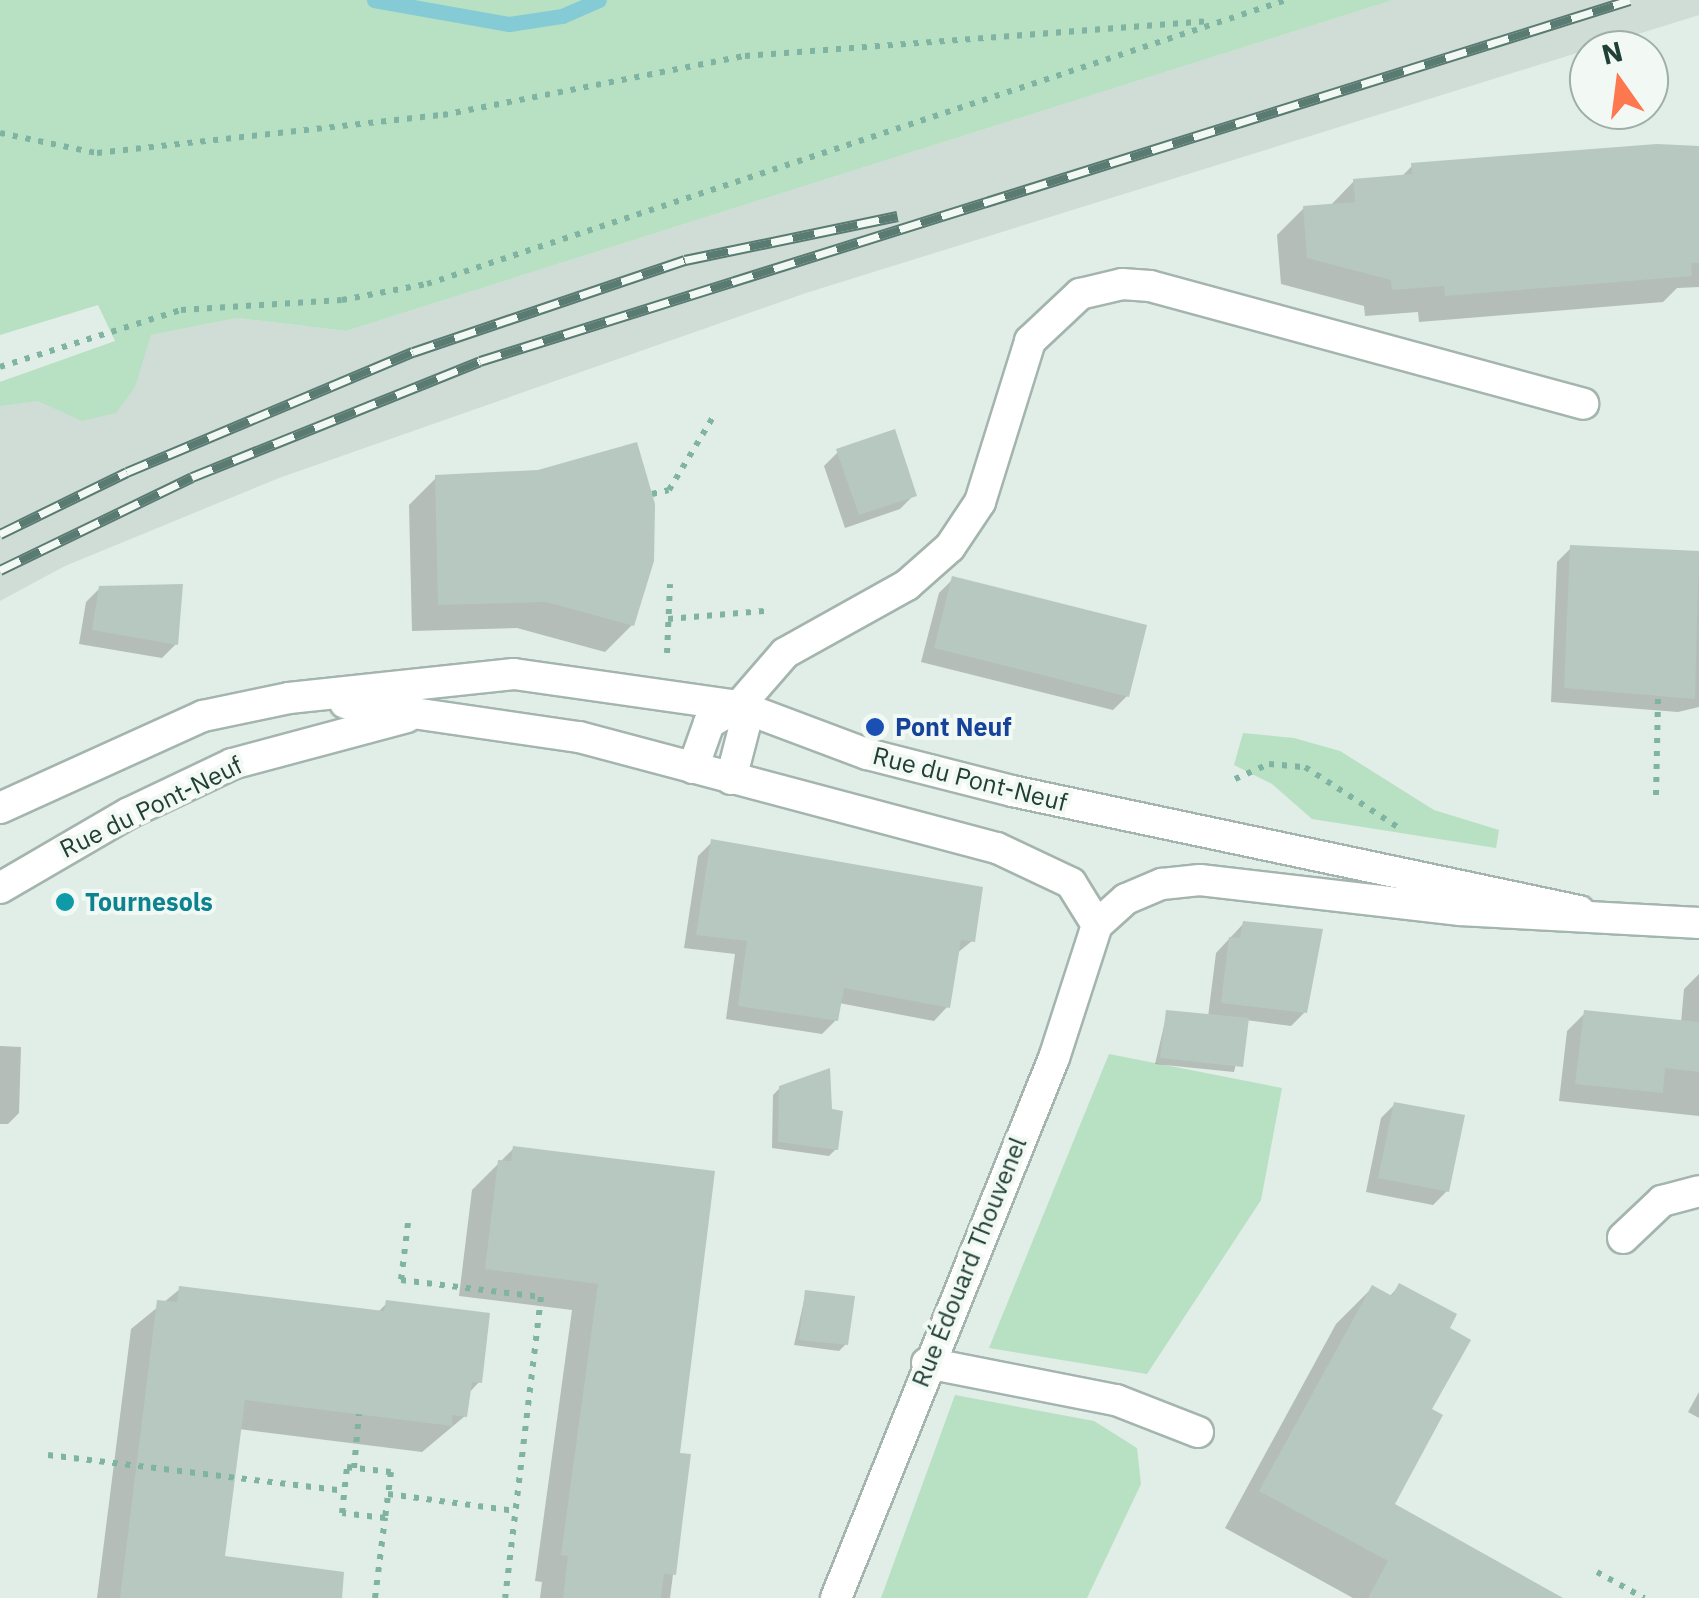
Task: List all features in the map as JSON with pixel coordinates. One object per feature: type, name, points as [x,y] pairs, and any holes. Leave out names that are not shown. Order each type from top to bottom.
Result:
[{"type":"street","points":[[693,768],[709,723],[739,706],[785,653],[907,585],[950,547],[980,502],[1030,341],[1080,294],[1122,284],[1150,286],[1583,404]]},
{"type":"street","name":"Rue du Pont-Neuf","points":[[0,808],[176,725],[303,697],[478,674],[666,694],[739,706],[867,754],[960,778],[1580,911]]},
{"type":"street","name":"Rue du Pont-Neuf","points":[[303,697],[580,736],[1036,861],[1084,895],[1098,925],[1143,889],[1200,880],[1460,910],[1580,911],[1699,922]]},
{"type":"street","points":[[732,779],[744,725],[739,706]]},
{"type":"street","name":"Rue du Pont-Neuf","points":[[0,888],[129,813],[232,764],[424,712]]},
{"type":"street","name":"Rue Édouard Thouvenel","points":[[836,1598],[927,1363],[1054,1058],[1098,925]]},
{"type":"street","points":[[1623,1238],[1662,1202],[1699,1192]]},
{"type":"street","points":[[927,1363],[1116,1400],[1198,1432]]},
{"type":"path","points":[[0,367],[181,310],[342,300],[427,284],[1286,0]]},
{"type":"path","points":[[0,133],[97,154],[443,116],[759,55],[1215,21]]},
{"type":"path","points":[[652,494],[669,490],[713,417]]},
{"type":"path","points":[[666,694],[670,584]]},
{"type":"path","points":[[668,618],[764,611]]},
{"type":"path","points":[[1656,795],[1658,697]]},
{"type":"path","points":[[1235,779],[1269,764],[1304,767],[1406,832]]},
{"type":"path","points":[[408,1223],[402,1280],[540,1296],[505,1598]]},
{"type":"path","points":[[354,1468],[359,1414]]},
{"type":"path","points":[[48,1455],[344,1490]]},
{"type":"path","points":[[376,1598],[391,1472],[347,1467],[342,1513],[385,1518]]},
{"type":"path","points":[[388,1494],[515,1511]]},
{"type":"path","points":[[1597,1572],[1644,1598]]},
{"type":"shaded area","points":[[1393,0],[1699,0],[1699,15],[1651,30],[1569,30],[1569,55],[806,293],[279,478],[65,566],[0,601],[0,382],[115,342],[237,318],[346,331]]},
{"type":"green space","points":[[0,0],[1393,0],[346,331],[237,318],[151,335],[135,387],[116,413],[82,421],[38,401],[0,406],[0,382],[115,341],[98,305],[0,335]]},
{"type":"green space","points":[[1243,733],[1294,738],[1340,751],[1434,810],[1499,830],[1496,848],[1312,819],[1272,784],[1234,765]]},
{"type":"green space","points":[[1109,1054],[1282,1088],[1261,1200],[1147,1374],[989,1348]]},
{"type":"green space","points":[[955,1395],[1094,1421],[1137,1448],[1141,1484],[1087,1598],[881,1598]]},
{"type":"building","points":[[1657,144],[1699,146],[1699,263],[1691,263],[1692,276],[1445,296],[1444,286],[1392,290],[1391,280],[1307,258],[1303,206],[1355,202],[1353,179],[1412,174],[1411,163]]},
{"type":"building","points":[[895,429],[917,496],[859,515],[836,449]]},
{"type":"building","points":[[637,442],[655,504],[654,561],[634,626],[546,602],[438,605],[435,475],[538,470]]},
{"type":"building","points":[[1570,545],[1699,551],[1695,699],[1564,688]]},
{"type":"building","points":[[952,576],[1147,625],[1129,697],[934,648]]},
{"type":"building","points":[[183,584],[178,645],[92,630],[99,586]]},
{"type":"building","points":[[711,839],[983,887],[975,942],[961,940],[950,1008],[844,988],[838,1021],[738,1006],[747,941],[696,935]]},
{"type":"building","points":[[1243,921],[1323,929],[1307,1013],[1221,1003],[1229,937],[1240,938]]},
{"type":"building","points":[[1166,1010],[1249,1018],[1243,1067],[1160,1058]]},
{"type":"building","points":[[1584,1010],[1699,1022],[1699,1072],[1665,1068],[1663,1093],[1575,1084]]},
{"type":"building","points":[[830,1068],[832,1109],[843,1111],[838,1150],[778,1142],[779,1086]]},
{"type":"building","points":[[1394,1102],[1465,1115],[1449,1192],[1378,1178]]},
{"type":"building","points":[[513,1146],[715,1171],[680,1453],[691,1454],[676,1575],[664,1574],[661,1598],[563,1598],[568,1556],[561,1555],[598,1284],[485,1269],[498,1160],[511,1161]]},
{"type":"building","points":[[1399,1283],[1457,1314],[1450,1328],[1471,1340],[1432,1409],[1443,1415],[1395,1504],[1563,1598],[1368,1598],[1388,1561],[1259,1491],[1372,1285],[1392,1296]]},
{"type":"building","points":[[179,1286],[384,1311],[386,1300],[490,1313],[482,1383],[472,1382],[467,1417],[452,1415],[452,1426],[245,1400],[225,1556],[344,1572],[342,1598],[120,1598],[157,1300],[177,1302]]},
{"type":"building","points":[[805,1290],[855,1296],[848,1345],[799,1340]]},
{"type":"waterway","points":[[374,0],[509,24],[562,16],[599,0]]},
{"type":"railway","points":[[0,570],[192,477],[480,361],[1630,0]]},
{"type":"railway","points":[[0,534],[127,472],[413,352],[685,260],[898,216]]},
{"type":"place","name":"Pont Neuf","points":[[875,727]]},
{"type":"place","name":"Tournesols","points":[[65,902]]}]
